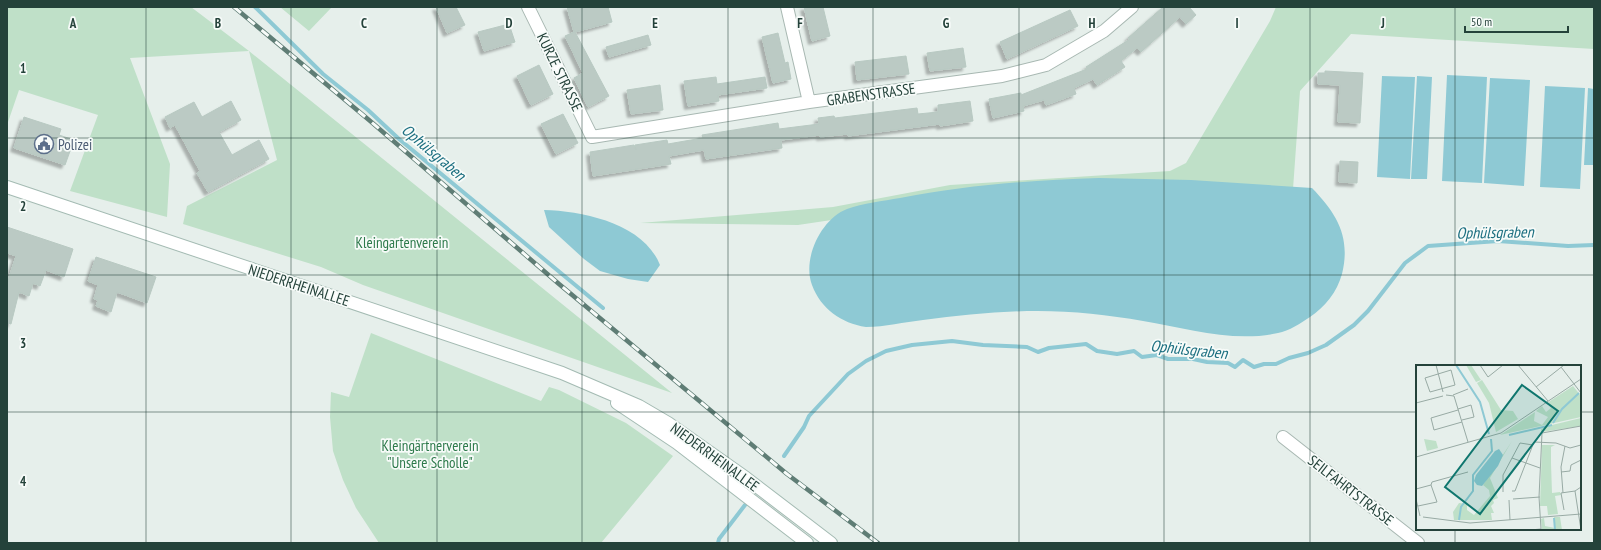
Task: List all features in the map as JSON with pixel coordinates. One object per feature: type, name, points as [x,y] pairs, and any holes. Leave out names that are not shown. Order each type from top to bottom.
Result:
[{"type":"main road","name":"KURZE STRASSE","points":[[528,7],[592,137]]},
{"type":"main road","points":[[787,7],[809,102]]},
{"type":"main road","name":"GRABENSTRASSE","points":[[592,137],[809,102],[1002,76],[1046,65],[1104,31],[1132,7]]},
{"type":"main road","name":"NIEDERRHEINALLEE","points":[[7,186],[562,373],[639,406],[668,422],[746,478],[831,543]]},
{"type":"main road","name":"NIEDERRHEINALLEE","points":[[591,386],[677,443],[807,543]]},
{"type":"main road","name":"SEILFAHRTSTRASSE","points":[[1283,437],[1418,543]]},
{"type":"green space","points":[[7,7],[191,7],[249,51],[130,58],[170,164],[167,217],[70,191],[98,115],[19,90],[7,125]]},
{"type":"green space","points":[[280,7],[332,7],[309,31]]},
{"type":"green space","points":[[1276,7],[1594,7],[1594,49],[1351,34],[1300,91],[1293,189],[959,201],[798,225],[640,223],[833,207],[950,185],[1170,171],[1186,163],[1270,21]]},
{"type":"green space","name":"Kleingartenverein","points":[[249,51],[672,393],[363,285],[321,267],[183,224],[187,206],[277,160]]},
{"type":"green space","name":"Kleingärtnerverein \"Unsere Scholle\"","points":[[371,333],[541,401],[549,387],[559,390],[626,423],[673,456],[601,543],[379,543],[356,508],[343,480],[333,451],[330,417],[331,392],[349,397]]},
{"type":"water","points":[[1447,75],[1487,77],[1482,183],[1442,181]]},
{"type":"water","points":[[1382,76],[1415,77],[1410,179],[1377,177]]},
{"type":"water","points":[[1417,76],[1432,77],[1427,179],[1411,179]]},
{"type":"water","points":[[1490,78],[1530,80],[1524,186],[1484,183]]},
{"type":"water","points":[[1545,86],[1585,88],[1580,189],[1540,187]]},
{"type":"water","points":[[1588,88],[1594,89],[1594,165],[1584,165]]},
{"type":"water","points":[[1099,178],[1191,180],[1312,188],[1328,207],[1340,227],[1345,249],[1340,281],[1334,293],[1315,313],[1299,324],[1286,330],[1261,336],[1210,333],[1117,317],[1051,311],[980,314],[866,327],[848,322],[833,314],[826,308],[816,294],[812,285],[810,264],[816,241],[829,221],[847,209],[873,202],[974,186]]},
{"type":"water","points":[[544,210],[577,213],[611,222],[641,239],[652,251],[660,265],[648,282],[628,279],[600,271],[584,259],[549,227]]},
{"type":"building","points":[[436,7],[456,7],[465,25],[447,33]]},
{"type":"building","points":[[567,7],[608,7],[612,22],[575,32],[609,96],[588,107],[574,78],[583,73],[565,36],[574,32]]},
{"type":"building","points":[[804,7],[823,7],[830,36],[812,41]]},
{"type":"building","points":[[1163,7],[1191,7],[1190,8],[1196,15],[1186,24],[1180,17],[1141,52],[1137,48],[1121,61],[1125,67],[1097,85],[1093,79],[1074,88],[1076,94],[1046,105],[1044,100],[1023,106],[1024,111],[993,118],[989,99],[1021,93],[1021,95],[1087,69],[1086,67],[1130,39],[1128,38]]},
{"type":"building","points":[[1070,10],[1078,26],[1007,59],[1000,42]]},
{"type":"building","points":[[509,24],[515,42],[484,51],[478,32]]},
{"type":"building","points":[[778,33],[785,63],[788,62],[791,79],[773,83],[762,37]]},
{"type":"building","points":[[648,35],[651,45],[609,57],[606,47]]},
{"type":"building","points":[[963,48],[966,67],[930,71],[927,53]]},
{"type":"building","points":[[906,56],[909,74],[857,80],[855,62]]},
{"type":"building","points":[[539,65],[553,94],[531,105],[517,76]]},
{"type":"building","points":[[1325,71],[1363,73],[1360,123],[1338,122],[1340,85],[1318,84],[1318,73],[1325,73]]},
{"type":"building","points":[[716,77],[717,84],[765,77],[767,88],[718,95],[719,101],[688,106],[684,81]]},
{"type":"building","points":[[660,85],[663,110],[631,114],[627,90]]},
{"type":"building","points":[[231,101],[241,120],[219,132],[232,155],[259,140],[269,159],[208,192],[197,173],[200,171],[175,125],[170,128],[165,117],[194,102],[202,117]]},
{"type":"building","points":[[970,101],[973,121],[848,136],[848,134],[820,137],[820,135],[781,140],[782,148],[706,159],[704,150],[669,156],[671,164],[593,176],[590,152],[634,145],[636,150],[635,145],[667,140],[668,144],[703,138],[702,135],[778,123],[779,129],[819,124],[818,118],[834,116],[835,118],[917,108],[918,114],[938,112],[938,105]]},
{"type":"building","points":[[563,114],[578,143],[556,154],[541,124]]},
{"type":"building","name":"Polizei","points":[[24,117],[61,129],[59,135],[74,140],[65,165],[14,148]]},
{"type":"building","points":[[1340,161],[1358,162],[1357,183],[1339,182]]},
{"type":"building","points":[[7,227],[73,249],[64,277],[46,270],[40,286],[33,283],[29,296],[19,292],[11,324],[7,323],[7,284],[16,256],[7,253]]},
{"type":"building","points":[[96,257],[156,277],[147,303],[117,292],[111,312],[96,306],[98,300],[94,299],[98,285],[88,281]]},
{"type":"waterway","name":"Ophülsgraben","points":[[255,7],[323,74],[368,110],[399,139],[603,308]]},
{"type":"waterway","name":"Ophülsgraben","points":[[784,456],[804,427],[809,416],[848,374],[866,361],[886,351],[912,345],[952,341],[983,345],[1027,347],[1038,352],[1049,348],[1086,344],[1097,351],[1117,354],[1134,351],[1142,357],[1157,355],[1168,359],[1193,359],[1207,362],[1228,363],[1235,367],[1243,360],[1254,367],[1264,364],[1276,364],[1326,345],[1354,325],[1368,311],[1405,263],[1428,246],[1498,241],[1568,246],[1594,245]]},
{"type":"waterway","points":[[718,543],[719,539],[745,505]]},
{"type":"railway","points":[[234,7],[369,120],[559,284],[787,474],[878,543]]},
{"type":"place","name":"Polizei","points":[[44,144]]}]
